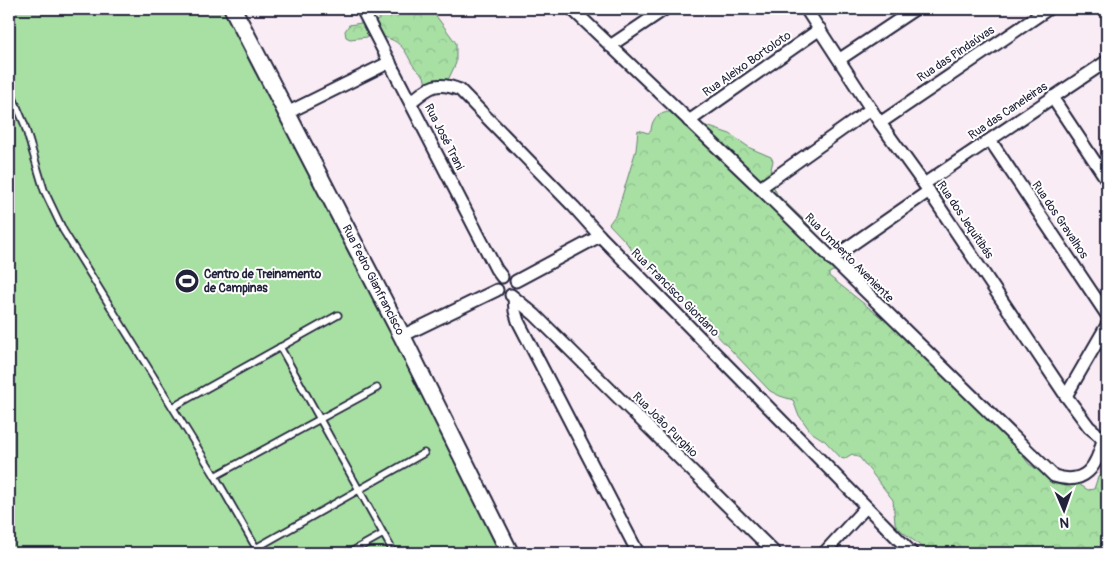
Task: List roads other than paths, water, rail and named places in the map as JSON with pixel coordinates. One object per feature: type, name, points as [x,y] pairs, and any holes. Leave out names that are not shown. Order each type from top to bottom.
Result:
[{"type":"street","name":"Rua Pedro Gianfrancisco","points":[[233,9],[402,336],[510,553]]},
{"type":"street","name":"Rua José Trani","points":[[362,9],[496,269],[502,277]]},
{"type":"street","name":"Rua Umberto Aveniente","points":[[572,9],[760,188],[1054,476],[1066,480],[1082,477],[1089,472],[1099,456],[1105,441]]},
{"type":"street","points":[[610,46],[665,9]]},
{"type":"street","name":"Rua dos Jequitibás","points":[[806,9],[880,123],[926,187],[1066,396],[1089,427],[1105,441]]},
{"type":"street","points":[[840,59],[915,9]]},
{"type":"street","name":"Rua das Pindaúvas","points":[[880,123],[1048,9]]},
{"type":"street","name":"Rua Aleixo Bortoloto","points":[[689,121],[820,29]]},
{"type":"street","name":"Rua das Caneleiras","points":[[831,259],[990,140],[1107,60]]},
{"type":"street","points":[[287,113],[390,62]]},
{"type":"street","name":"Rua Francisco Giordano","points":[[410,102],[430,87],[446,84],[460,90],[600,236],[912,553]]},
{"type":"street","points":[[1052,97],[1107,180]]},
{"type":"street","points":[[760,188],[871,109]]},
{"type":"street","name":"Rua dos Gravalhos","points":[[990,140],[1107,315]]},
{"type":"street","points":[[497,290],[502,294],[514,291],[600,236]]},
{"type":"street","points":[[497,290],[498,281],[502,277],[510,276],[518,321],[638,553]]},
{"type":"street","points":[[402,336],[497,290]]},
{"type":"street","name":"Rua João Purghio","points":[[514,291],[536,316],[774,553]]},
{"type":"street","points":[[528,338],[536,316]]},
{"type":"street","points":[[1066,396],[1107,324]]},
{"type":"street","points":[[824,553],[866,507]]},
{"type":"lane","points":[[9,88],[24,123],[44,190],[63,230],[215,476],[257,551],[424,453]]},
{"type":"lane","points":[[173,407],[338,315]]},
{"type":"lane","points":[[280,347],[394,553]]},
{"type":"lane","points":[[215,476],[377,388]]},
{"type":"lane","points":[[349,553],[383,534]]},
{"type":"place","name":"Centro de Treinamento de Campinas","points":[[187,281]]}]
